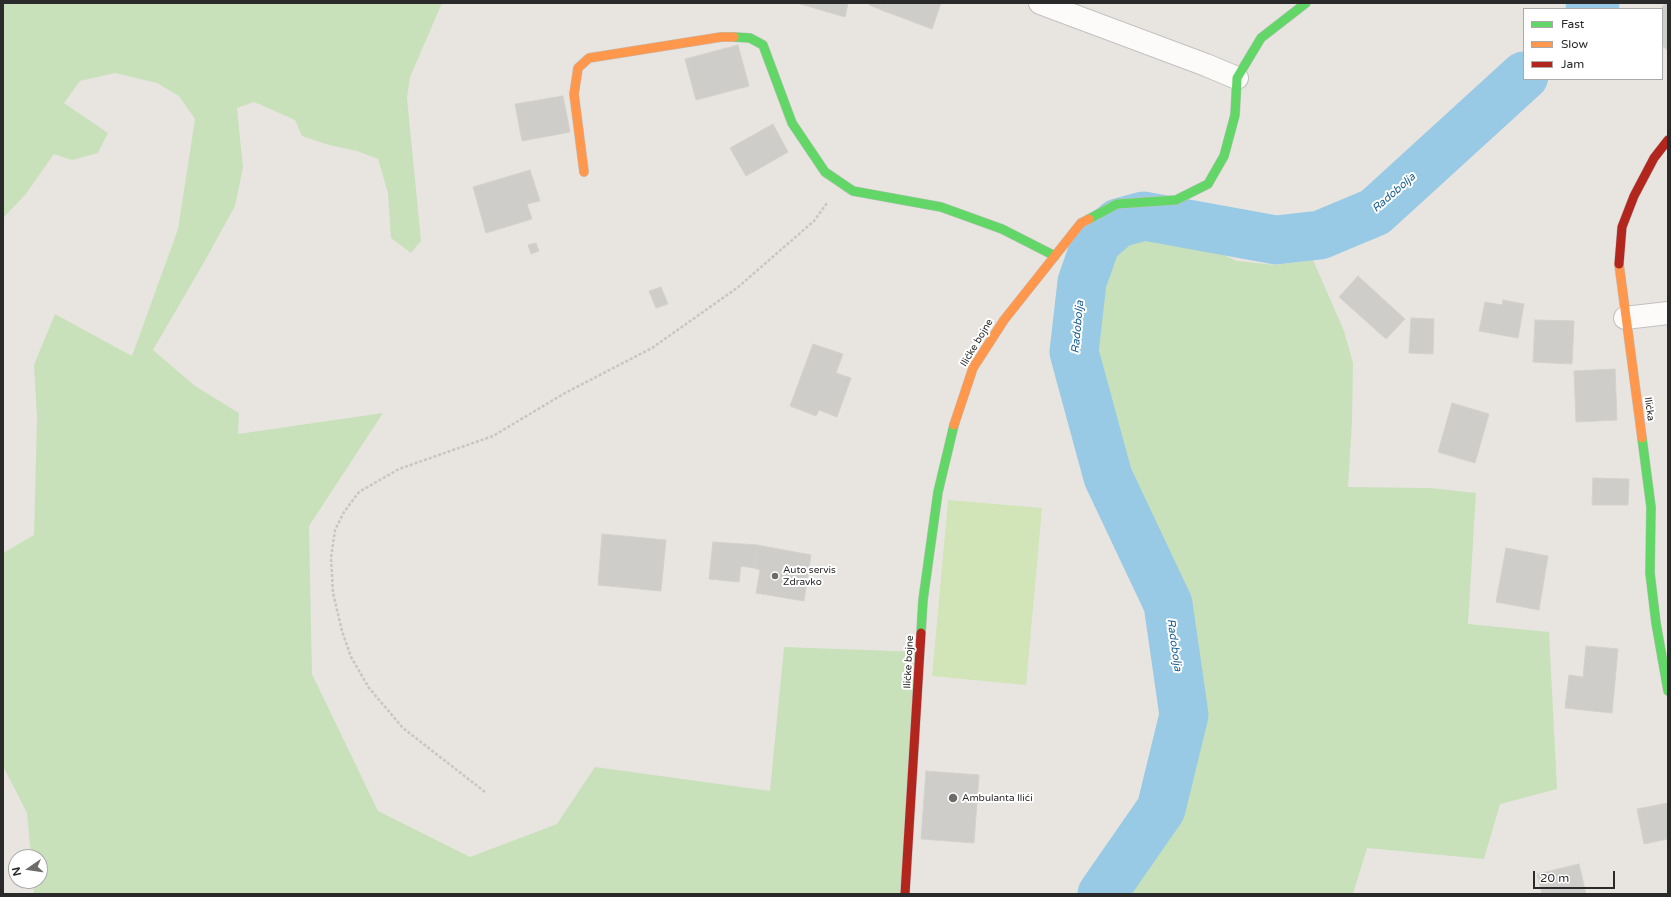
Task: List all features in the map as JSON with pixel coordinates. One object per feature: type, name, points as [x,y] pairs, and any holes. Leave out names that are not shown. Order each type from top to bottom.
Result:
[{"type":"street","points":[[1040,3],[1206,64],[1237,78]]},
{"type":"street","name":"Ilićke bojne","points":[[905,894],[918,704],[923,600],[938,492],[954,428],[973,368],[1004,320],[1081,223],[1117,204],[1176,200],[1208,184],[1224,156],[1235,115],[1237,78],[1261,38],[1306,3]]},
{"type":"street","points":[[584,172],[574,94],[578,68],[589,58],[721,37],[750,38],[763,45],[792,123],[825,172],[853,191],[941,207],[1002,229],[1055,256]]},
{"type":"street","name":"Ilićka","points":[[1668,140],[1654,158],[1634,196],[1622,227],[1619,265],[1651,507],[1650,573],[1668,691]]},
{"type":"street","points":[[1625,318],[1668,313]]},
{"type":"path","points":[[485,792],[403,728],[369,688],[351,657],[342,631],[333,593],[331,558],[335,530],[344,512],[359,492],[399,469],[493,436],[565,393],[652,348],[737,288],[814,221],[842,183]]},
{"type":"green space","points":[[3,3],[442,3],[410,77],[407,98],[421,241],[411,253],[391,238],[388,193],[378,159],[357,151],[329,145],[302,136],[295,120],[254,102],[237,108],[243,168],[235,206],[153,350],[195,386],[239,413],[238,434],[383,413],[309,526],[312,674],[378,811],[470,857],[557,824],[595,767],[770,791],[784,647],[921,652],[905,894],[34,894],[34,889],[48,889],[48,849],[30,849],[27,813],[3,766],[3,553],[34,535],[37,418],[34,365],[55,314],[132,356],[178,229],[195,119],[179,96],[157,83],[115,73],[80,81],[64,103],[108,133],[98,153],[72,160],[54,154],[25,195],[3,218]]},
{"type":"green space","points":[[1134,232],[1188,239],[1237,261],[1276,265],[1313,260],[1344,331],[1353,363],[1352,422],[1348,487],[1430,488],[1476,493],[1468,624],[1549,632],[1557,789],[1500,804],[1484,859],[1367,848],[1353,894],[1114,894],[1129,869],[1170,814],[1190,782],[1200,742],[1193,666],[1183,617],[1167,577],[1135,516],[1114,458],[1099,392],[1097,346],[1109,257],[1117,240],[1126,234]]},
{"type":"green space","points":[[948,500],[1042,508],[1026,685],[932,676]]},
{"type":"building","points":[[797,3],[848,3],[845,17]]},
{"type":"building","points":[[870,3],[888,3],[884,11],[869,5]]},
{"type":"building","points":[[888,3],[941,3],[932,29],[884,11]]},
{"type":"building","points":[[1665,3],[1668,3],[1668,50],[1663,47],[1663,8],[1662,8]]},
{"type":"building","points":[[738,45],[749,86],[696,100],[685,59]]},
{"type":"building","points":[[563,96],[570,132],[522,141],[515,104]]},
{"type":"building","points":[[773,124],[788,152],[746,176],[730,148]]},
{"type":"building","points":[[530,170],[540,201],[527,204],[532,219],[486,233],[473,187]]},
{"type":"building","points":[[536,243],[539,251],[531,254],[528,245]]},
{"type":"building","points":[[1358,276],[1405,319],[1386,339],[1339,297]]},
{"type":"building","points":[[661,287],[668,304],[656,308],[649,291]]},
{"type":"building","points":[[1503,300],[1524,304],[1518,338],[1479,331],[1485,302],[1502,305]]},
{"type":"building","points":[[1411,318],[1434,319],[1433,354],[1409,353]]},
{"type":"building","points":[[1535,320],[1574,321],[1572,364],[1533,362]]},
{"type":"building","points":[[813,344],[843,354],[836,373],[851,378],[837,417],[819,410],[816,416],[790,406]]},
{"type":"building","points":[[1615,369],[1617,420],[1576,422],[1574,371]]},
{"type":"building","points":[[1452,403],[1489,414],[1475,463],[1438,452]]},
{"type":"building","points":[[1593,478],[1629,479],[1628,505],[1592,505]]},
{"type":"building","points":[[602,534],[666,540],[661,591],[598,585]]},
{"type":"building","points":[[713,542],[757,545],[754,568],[741,566],[739,582],[709,579]]},
{"type":"building","points":[[757,545],[811,555],[804,601],[756,593],[760,570],[754,568]]},
{"type":"building","points":[[1506,548],[1548,556],[1539,610],[1496,602]]},
{"type":"building","points":[[1586,646],[1618,649],[1612,713],[1565,708],[1569,675],[1583,677]]},
{"type":"building","points":[[926,771],[979,775],[974,843],[921,839]]},
{"type":"building","points":[[1668,803],[1668,839],[1644,844],[1637,809]]},
{"type":"building","points":[[1579,864],[1586,894],[1542,894],[1537,874]]},
{"type":"waterway","name":"Radobolja","points":[[1591,8],[1595,3]]},
{"type":"waterway","name":"Radobolja","points":[[1102,894],[1161,809],[1184,715],[1168,604],[1108,477],[1074,352],[1082,282],[1096,242],[1118,223],[1144,216],[1276,240],[1320,235],[1375,212],[1523,77]]},
{"type":"traffic: fast","points":[[1089,219],[1117,204],[1176,200],[1208,184],[1224,156],[1235,115],[1237,78],[1261,38],[1306,3]]},
{"type":"traffic: fast","points":[[734,37],[750,38],[763,45],[792,123],[825,172],[853,191],[941,207],[1002,229],[1055,256]]},
{"type":"traffic: fast","points":[[921,633],[923,600],[938,492],[954,425]]},
{"type":"traffic: fast","points":[[1642,438],[1651,507],[1650,573],[1656,623],[1668,691]]},
{"type":"traffic: slow","points":[[584,172],[574,94],[578,68],[589,58],[721,37],[734,37]]},
{"type":"traffic: slow","points":[[954,425],[973,368],[1004,320],[1081,223],[1089,219]]},
{"type":"traffic: slow","points":[[1619,264],[1642,438]]},
{"type":"traffic: jam","points":[[1619,264],[1622,227],[1634,196],[1654,158],[1668,140]]},
{"type":"traffic: jam","points":[[905,894],[921,633]]},
{"type":"place","name":"Auto servis Zdravko","points":[[775,576]]},
{"type":"place","name":"Ambulanta Ilići","points":[[953,798]]}]
